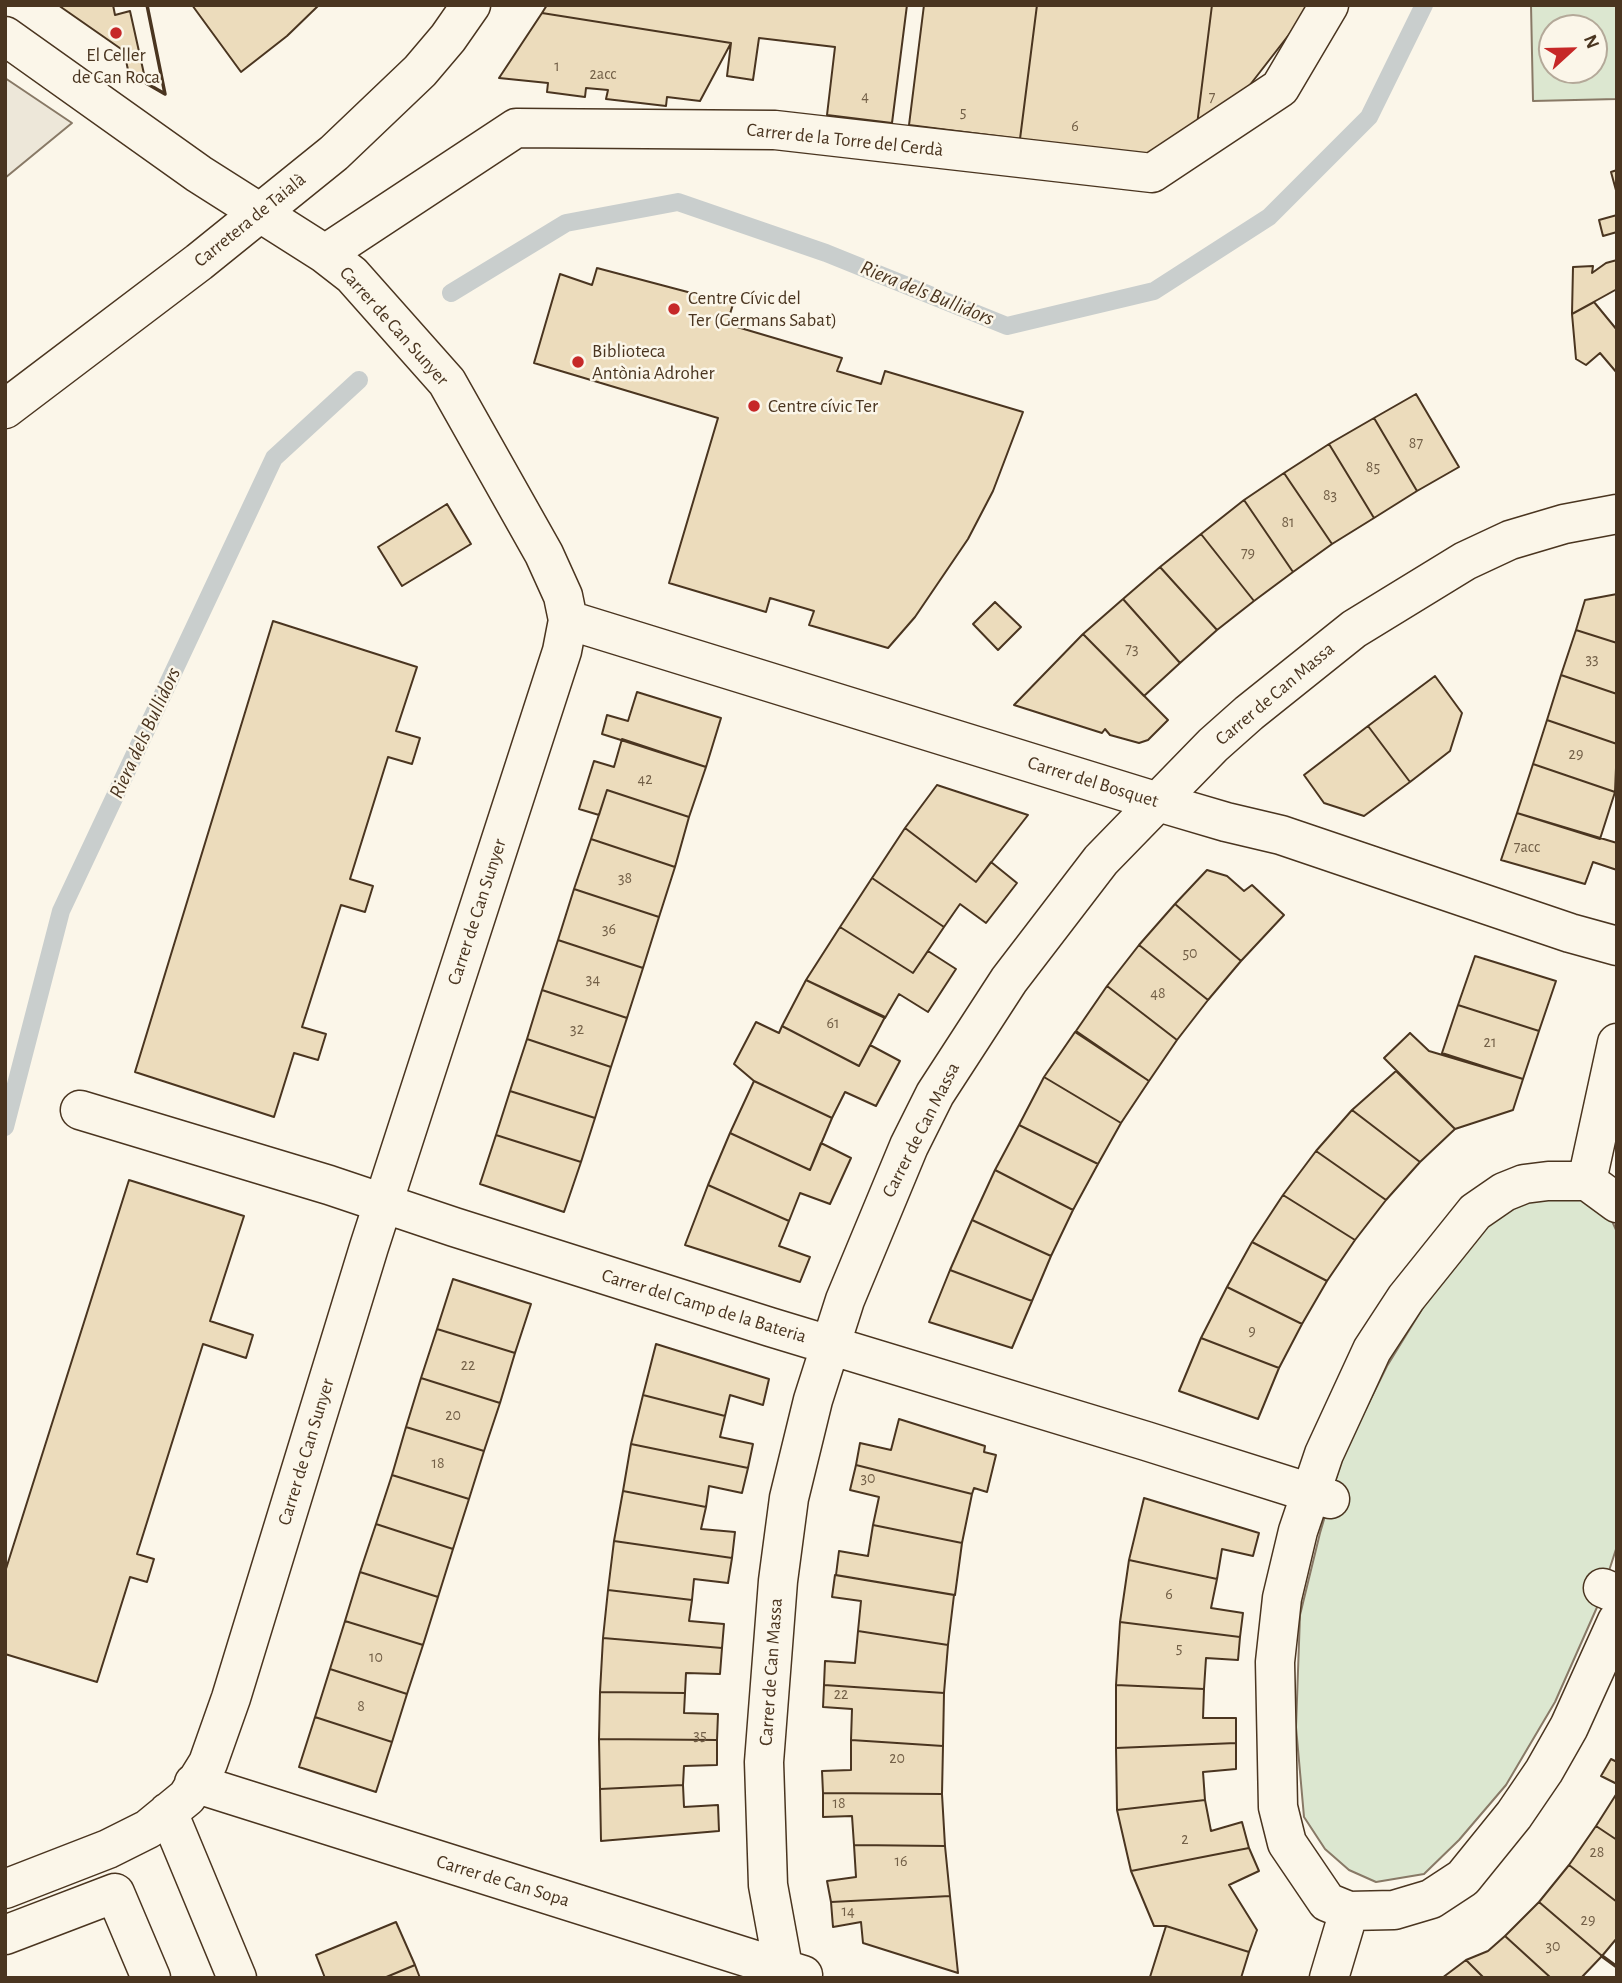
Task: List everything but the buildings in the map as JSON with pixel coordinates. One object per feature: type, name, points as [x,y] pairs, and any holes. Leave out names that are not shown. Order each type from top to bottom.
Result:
[{"type":"street","name":"Carretera de Taialà","points":[[5,409],[334,153],[400,92],[448,38],[471,5]]},
{"type":"street","name":"Carrer de la Torre del Cerdà","points":[[338,265],[516,128],[775,130],[1152,173],[1280,88],[1329,5]]},
{"type":"street","name":"Carrer de Can Sunyer","points":[[5,36],[190,168],[338,265],[447,382],[544,554],[563,596],[568,620],[562,651],[383,1203],[231,1698],[208,1763],[187,1797],[148,1829],[108,1849],[5,1889]]},
{"type":"street","name":"Carrer de Can Massa","points":[[794,1975],[768,1885],[764,1762],[768,1684],[789,1498],[813,1400],[845,1300],[909,1146],[935,1094],[1009,980],[1101,860],[1213,745],[1249,713],[1354,629],[1465,561],[1510,540],[1564,524],[1617,514]]},
{"type":"street","name":"Carrer del Bosquet","points":[[568,620],[1158,802],[1281,835],[1570,933],[1617,946]]},
{"type":"street","points":[[1612,1601],[1569,1727],[1544,1771],[1514,1815],[1463,1878],[1431,1899],[1394,1910],[1349,1911],[1327,1902],[1287,1843],[1278,1807],[1277,1649],[1282,1598],[1319,1496],[1324,1454],[1372,1350],[1406,1298],[1475,1212],[1504,1192],[1524,1184],[1548,1181],[1602,1192],[1617,1043]]},
{"type":"street","name":"Carrer del Camp de la Bateria","points":[[80,1110],[1319,1496]]},
{"type":"street","name":"Carrer de Can Sopa","points":[[194,1783],[794,1975]]},
{"type":"street","points":[[169,1812],[237,1978]]},
{"type":"street","points":[[5,1935],[115,1894],[151,1978]]},
{"type":"street","points":[[1329,1978],[1349,1911]]},
{"type":"green space","points":[[1531,5],[1617,5],[1617,99],[1533,101]]},
{"type":"green space","points":[[1539,1194],[1589,1200],[1612,1221],[1617,1232],[1617,1546],[1598,1605],[1555,1702],[1506,1785],[1459,1840],[1424,1874],[1376,1882],[1349,1870],[1325,1849],[1304,1817],[1296,1727],[1300,1615],[1343,1455],[1387,1366],[1432,1293],[1488,1222]]},
{"type":"shaded area","name":"El Celler de Can Roca","points":[[5,78],[72,123],[5,178]]},
{"type":"waterway","name":"Riera dels Bullidors","points":[[451,293],[566,223],[678,202],[826,253],[1007,326],[1154,291],[1269,217],[1369,117],[1424,5]]},
{"type":"waterway","name":"Riera dels Bullidors","points":[[5,1127],[61,911],[274,458],[359,380]]},
{"type":"wall","points":[[146,83],[165,94],[147,5]]},
{"type":"wall","points":[[1602,1956],[1617,1967]]},
{"type":"place","name":"El Celler de Can Roca","points":[[116,33]]},
{"type":"place","name":"Centre Cívic del Ter (Germans Sabat)","points":[[674,309]]},
{"type":"place","name":"Biblioteca Antònia Adroher","points":[[578,362]]},
{"type":"place","name":"Centre cívic Ter","points":[[754,406]]}]
